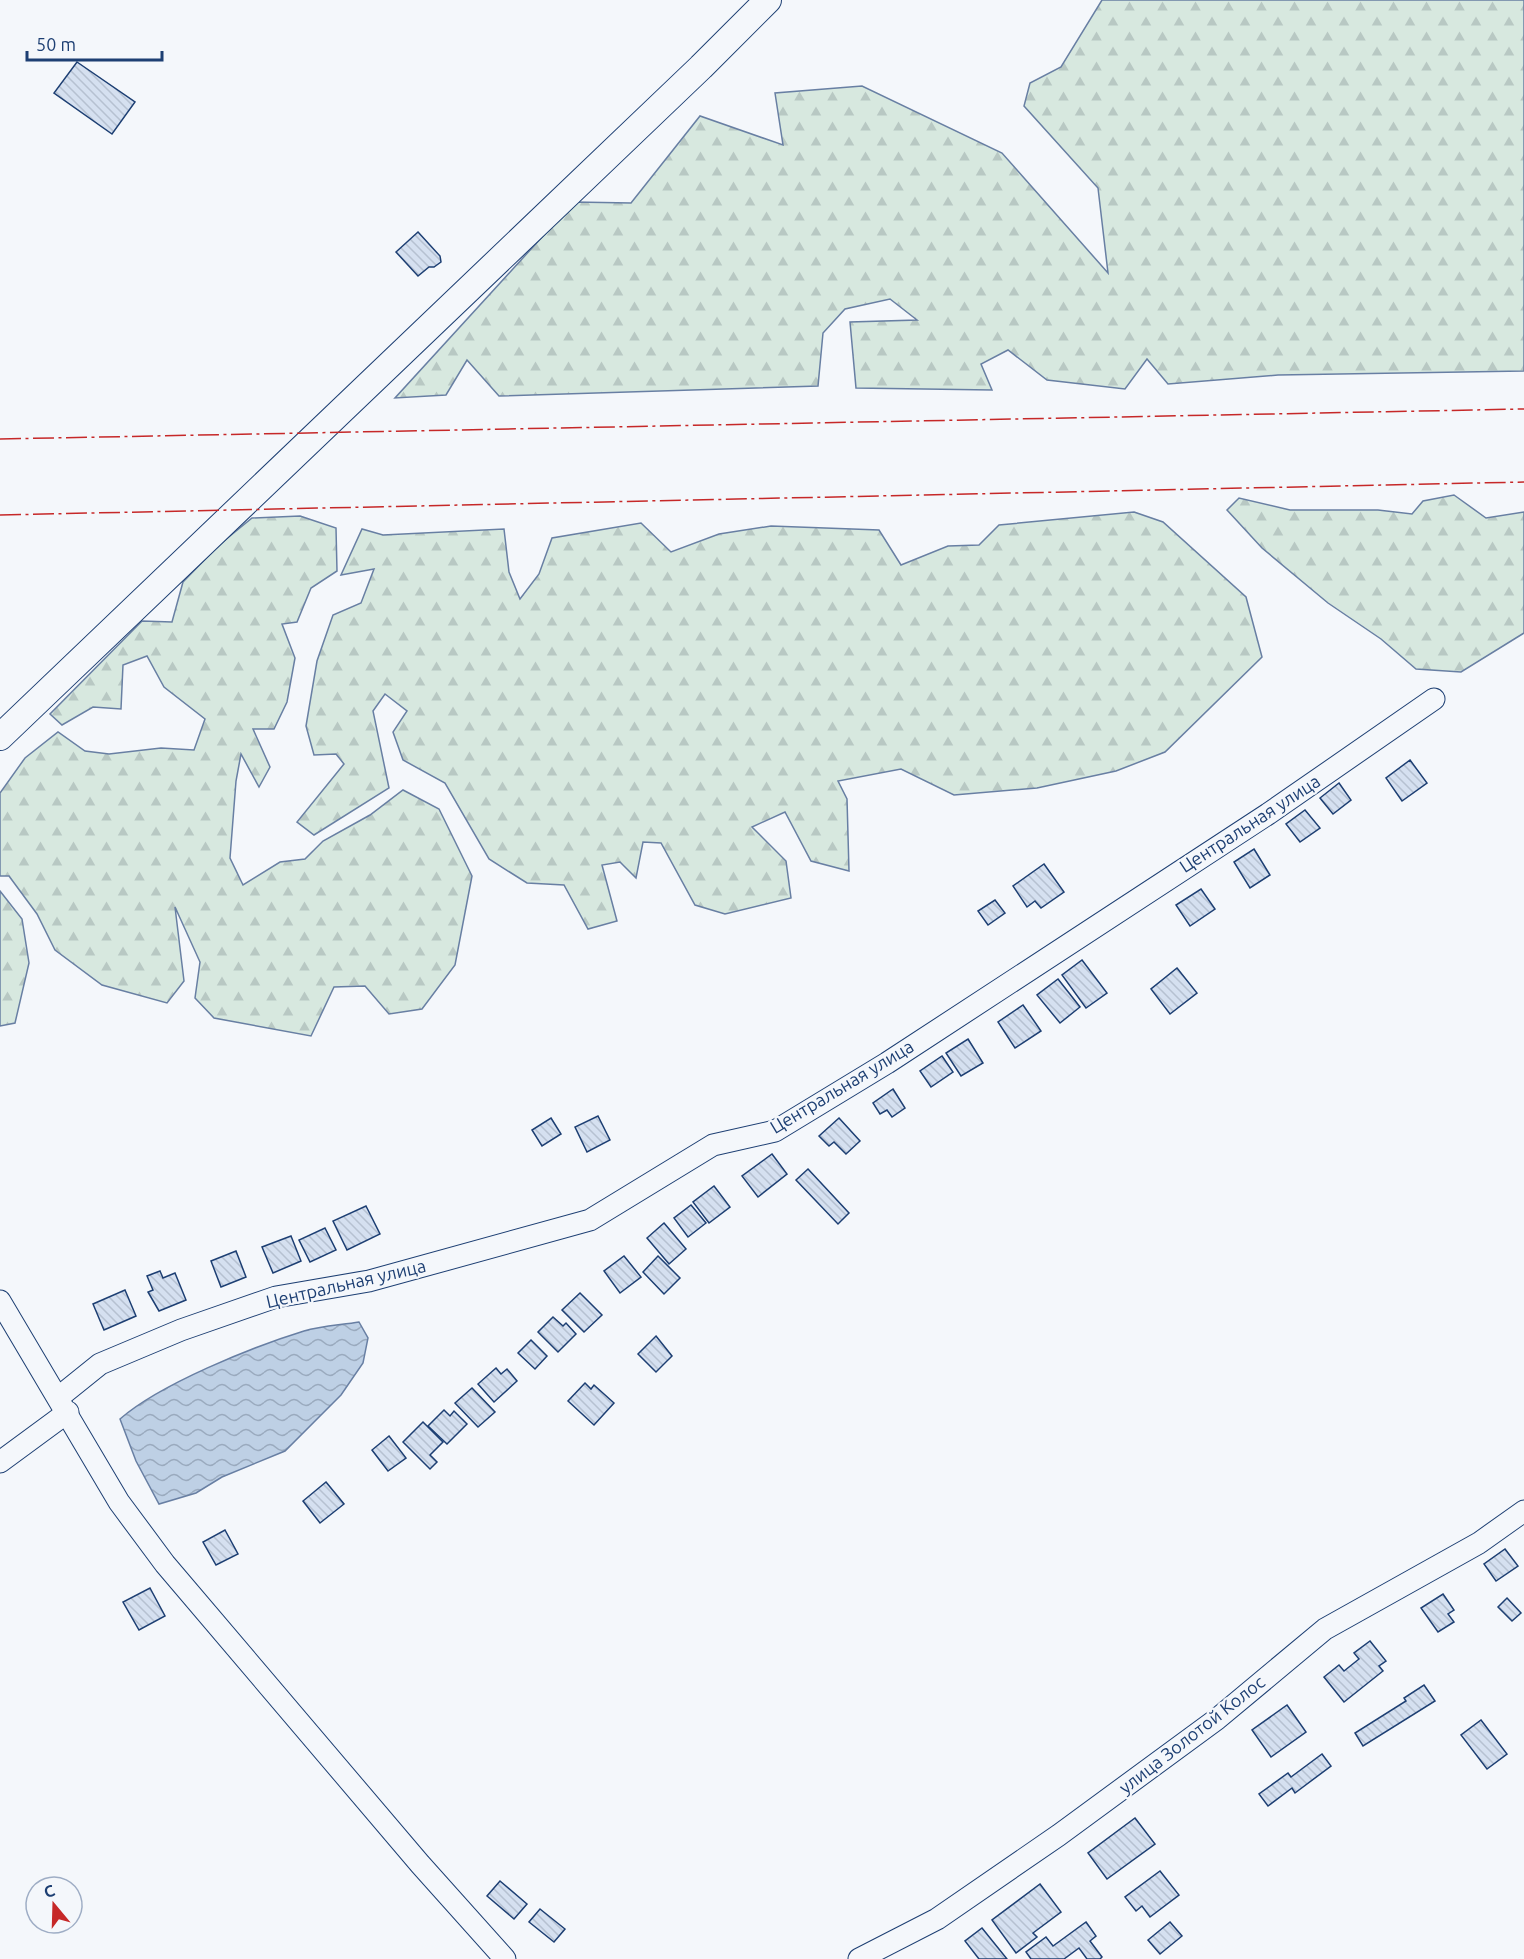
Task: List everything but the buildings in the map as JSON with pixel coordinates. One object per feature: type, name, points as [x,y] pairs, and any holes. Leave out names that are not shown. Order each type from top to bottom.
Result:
[{"type":"main road","points":[[0,737],[692,76],[768,0]]},
{"type":"street","name":"Центральная улица","points":[[0,1462],[63,1405],[100,1364],[181,1330],[276,1297],[369,1281],[590,1220],[713,1145],[776,1131],[887,1063],[1268,814],[1434,699]]},
{"type":"street","points":[[0,1301],[118,1502],[165,1564],[413,1855],[505,1959]]},
{"type":"street","name":"улица Золотой Колос","points":[[859,1959],[936,1919],[1059,1835],[1217,1719],[1325,1629],[1479,1543],[1524,1511]]},
{"type":"green space","points":[[1102,0],[1524,0],[1524,371],[1278,375],[1168,384],[1147,359],[1125,389],[1047,380],[1008,350],[981,364],[992,390],[856,388],[850,322],[917,320],[890,299],[845,309],[823,333],[818,386],[499,396],[467,360],[446,395],[395,398],[574,202],[631,203],[700,116],[783,145],[775,93],[862,86],[1002,153],[1108,273],[1098,188],[1024,106],[1030,83],[1061,67]]},
{"type":"green space","points":[[1454,495],[1486,518],[1524,512],[1524,633],[1461,672],[1416,669],[1381,639],[1328,603],[1262,548],[1227,510],[1239,498],[1290,510],[1378,510],[1412,514],[1423,501]]},
{"type":"green space","points":[[1134,512],[1163,522],[1246,597],[1262,657],[1165,752],[1116,771],[1037,788],[954,795],[901,769],[838,781],[847,799],[849,871],[811,861],[785,812],[752,827],[786,861],[791,898],[725,914],[695,905],[661,843],[643,842],[636,878],[620,862],[602,865],[617,921],[588,929],[564,885],[527,883],[489,859],[445,783],[403,760],[393,732],[407,711],[385,694],[373,711],[389,788],[314,835],[297,822],[344,764],[336,754],[314,755],[306,726],[317,661],[333,615],[361,603],[374,569],[341,575],[362,529],[383,535],[504,529],[509,572],[520,599],[539,574],[552,538],[641,523],[671,552],[719,534],[771,526],[879,530],[901,565],[948,546],[979,545],[999,525]]},
{"type":"green space","points":[[300,516],[336,528],[337,571],[311,588],[297,622],[282,624],[295,658],[287,702],[274,729],[253,729],[270,767],[259,787],[241,754],[236,781],[230,858],[243,885],[280,862],[305,859],[323,841],[370,815],[403,790],[439,809],[472,876],[455,965],[422,1009],[389,1014],[365,986],[334,987],[311,1036],[214,1018],[195,998],[200,962],[175,907],[184,981],[167,1003],[102,985],[55,950],[37,914],[9,876],[0,876],[0,793],[25,758],[58,732],[85,751],[109,754],[161,748],[194,750],[205,719],[164,687],[147,656],[123,665],[121,709],[93,707],[62,725],[50,714],[142,621],[172,622],[183,582],[219,545],[252,518]]},
{"type":"green space","points":[[0,891],[22,919],[29,963],[15,1023],[0,1026]]},
{"type":"water","points":[[359,1322],[368,1338],[363,1363],[341,1395],[285,1451],[222,1477],[196,1493],[159,1504],[136,1461],[120,1419],[158,1393],[233,1357],[304,1331]]},
{"type":"power","points":[[0,439],[1524,409]]},
{"type":"power","points":[[0,515],[1524,482]]}]
